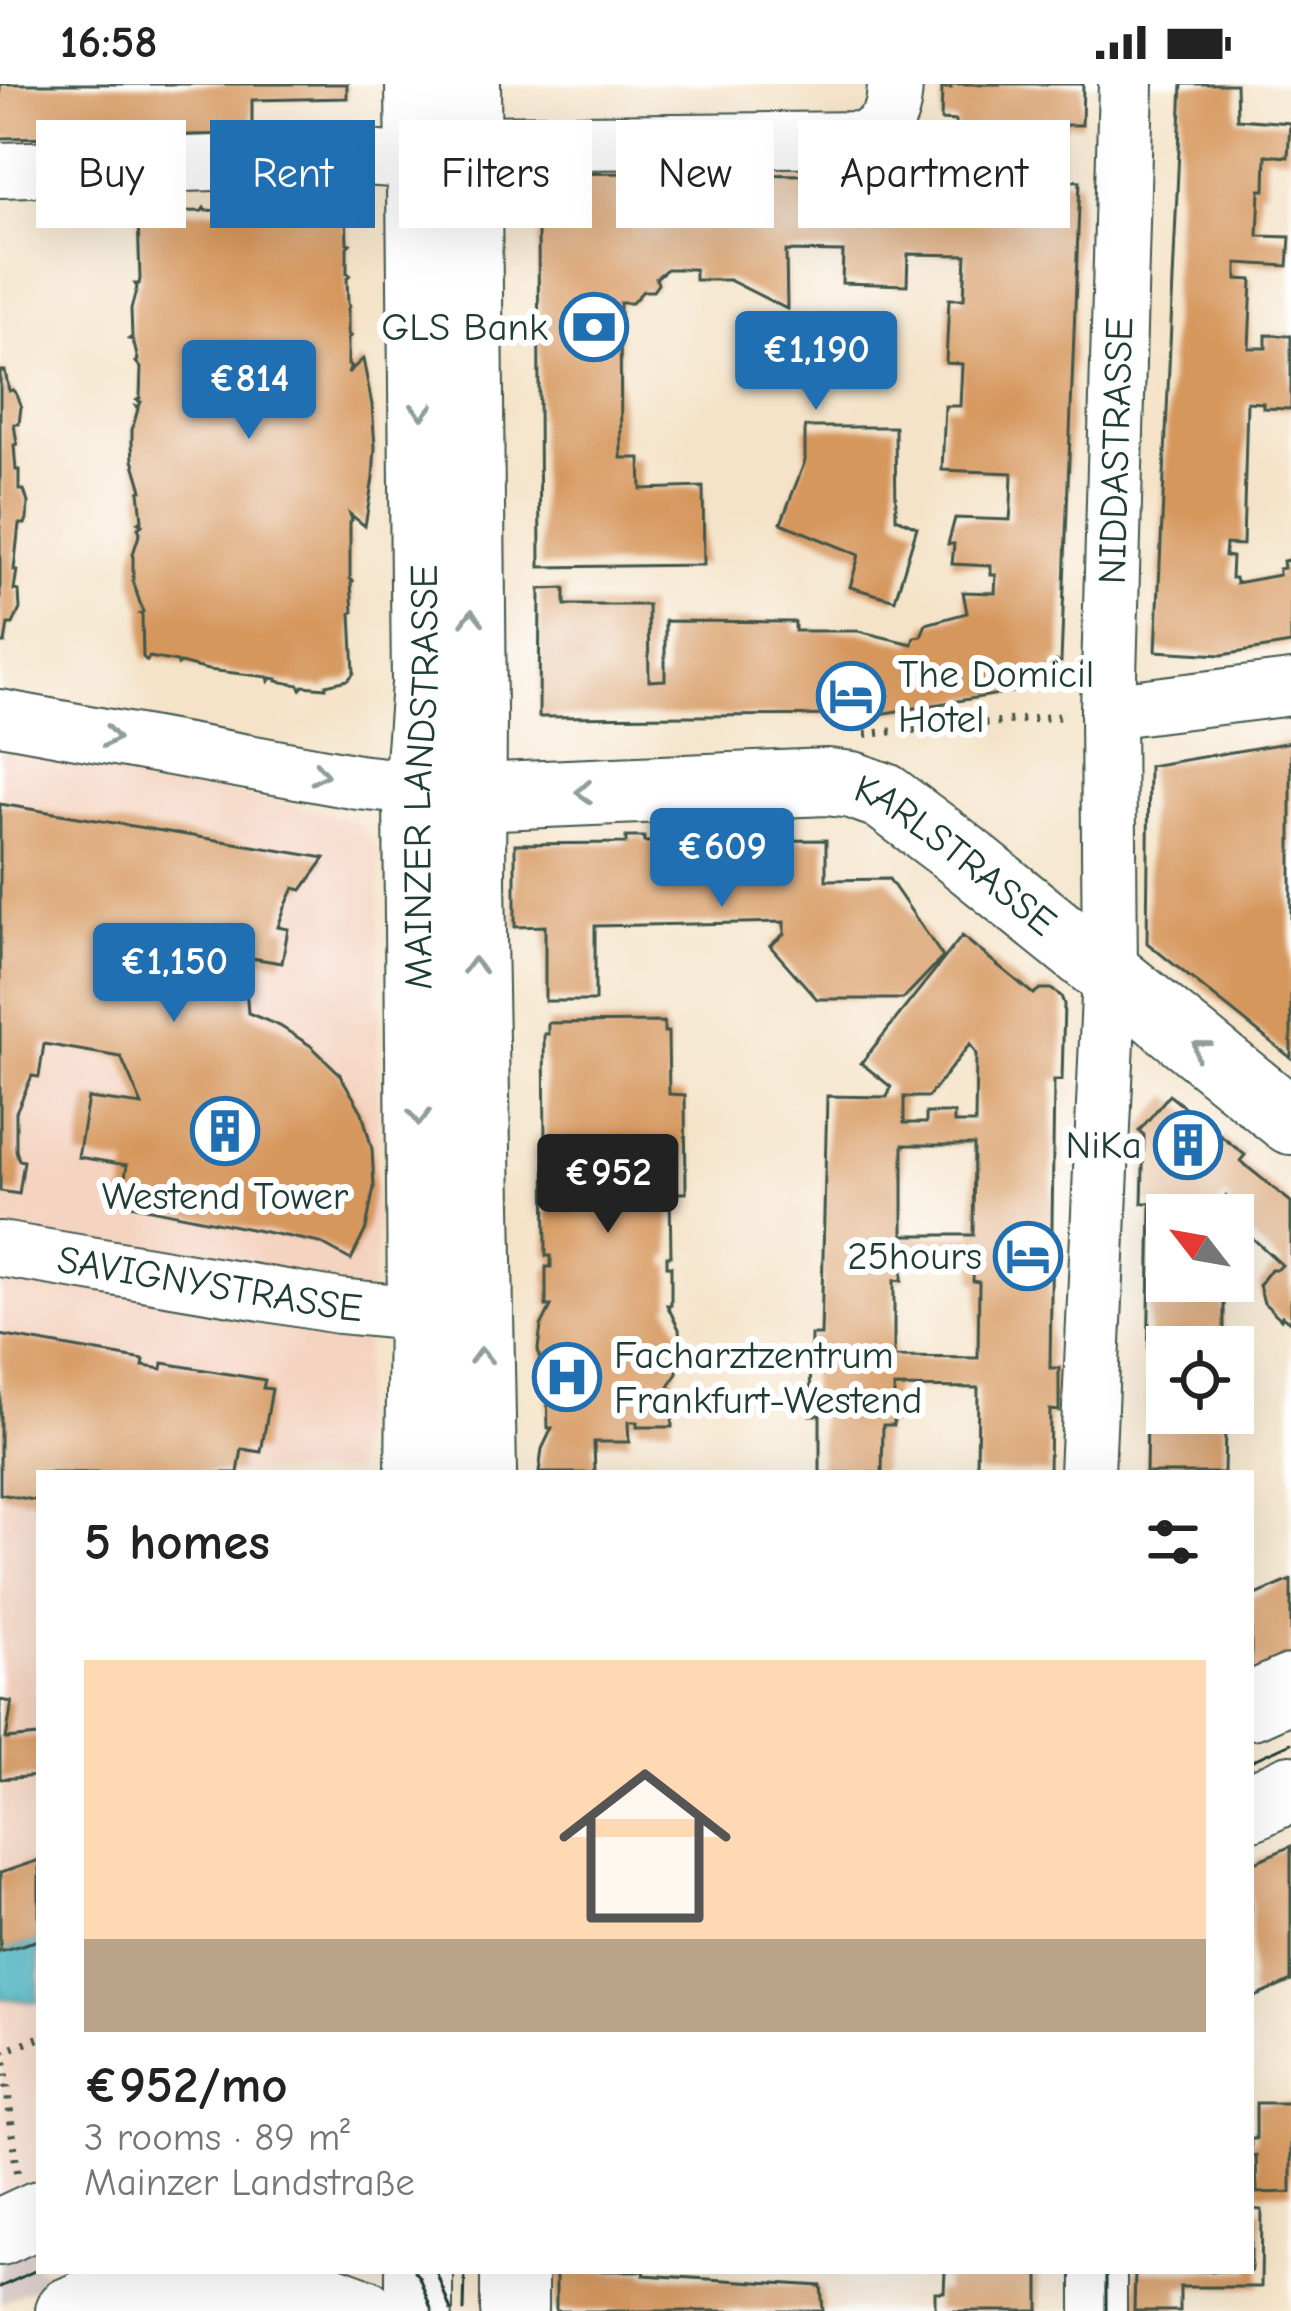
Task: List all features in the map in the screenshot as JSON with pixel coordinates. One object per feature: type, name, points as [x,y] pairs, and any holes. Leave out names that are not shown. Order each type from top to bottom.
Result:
[{"type":"main road","name":"MAINZER LANDSTRASSE","points":[[419,84],[445,120]]},
{"type":"main road","name":"MAINZER LANDSTRASSE","points":[[419,1470],[421,1314],[446,792],[451,228]]},
{"type":"main road","name":"KARLSTRASSE","points":[[446,792],[498,796],[827,782],[883,796],[1291,1121]]},
{"type":"main road","name":"MAINZER LANDSTRASSE","points":[[446,792],[472,905],[484,1470]]},
{"type":"main road","points":[[1254,1705],[1291,1688]]},
{"type":"main road","points":[[1254,1806],[1291,1788]]},
{"type":"main road","points":[[69,2311],[154,2274]]},
{"type":"main road","points":[[161,2274],[218,2285],[285,2282],[362,2311]]},
{"type":"main road","points":[[419,2274],[419,2311]]},
{"type":"main road","points":[[514,2274],[514,2311]]},
{"type":"street","points":[[592,133],[866,139],[884,127],[894,109],[895,84]]},
{"type":"street","name":"NIDDASTRASSE","points":[[1087,1470],[1110,975],[1108,711],[1126,84]]},
{"type":"street","points":[[0,170],[364,158],[399,147]]},
{"type":"street","points":[[1108,711],[1291,688]]},
{"type":"street","points":[[0,717],[358,782],[446,792]]},
{"type":"street","name":"NIDDASTRASSE","points":[[986,875],[1046,895],[1075,891],[1094,858],[1108,816]]},
{"type":"street","name":"SAVIGNYSTRASSE","points":[[0,1249],[339,1306],[421,1314]]},
{"type":"street","points":[[1099,2311],[1100,2274]]},
{"type":"path","points":[[19,2208],[2,2047],[36,2039]]},
{"type":"shaded area","points":[[0,742],[356,820],[379,854],[377,1229],[353,1470],[36,1470],[36,2182],[0,2201]]},
{"type":"shaded area","points":[[36,2239],[36,2274],[66,2274],[0,2303],[0,2256]]},
{"type":"water","points":[[36,1941],[36,2002],[1,1998],[0,1951]]},
{"type":"building","points":[[0,84],[347,84],[347,98],[252,100],[252,120],[210,120],[210,135],[186,135],[186,120],[36,120],[36,137],[0,138]]},
{"type":"building","points":[[951,84],[1083,84],[1082,125],[1070,125],[1070,120],[941,120],[942,88],[951,88]]},
{"type":"building","points":[[1182,84],[1236,84],[1237,119],[1290,123],[1288,157],[1266,155],[1258,236],[1290,237],[1288,266],[1237,263],[1237,279],[1252,280],[1249,348],[1266,348],[1266,335],[1291,336],[1291,409],[1247,402],[1243,545],[1226,544],[1225,556],[1232,557],[1231,578],[1236,583],[1279,575],[1283,561],[1288,560],[1291,644],[1222,655],[1156,651]]},
{"type":"building","points":[[592,173],[616,173],[616,228],[774,228],[774,175],[798,175],[798,228],[1070,228],[1070,180],[1080,181],[1061,662],[1056,661],[1054,685],[873,715],[539,717],[540,589],[565,588],[565,605],[648,605],[649,681],[665,680],[665,621],[795,622],[795,631],[858,631],[912,644],[926,624],[967,613],[963,592],[995,593],[996,575],[991,575],[991,566],[952,564],[954,544],[948,544],[955,518],[1010,520],[1011,506],[1012,473],[942,470],[945,406],[960,406],[962,364],[946,363],[949,299],[964,299],[966,255],[908,254],[907,285],[842,283],[843,252],[786,251],[787,309],[729,280],[695,280],[695,269],[667,269],[656,278],[653,291],[643,291],[632,303],[620,303],[621,458],[640,458],[641,489],[703,487],[704,565],[540,567],[538,228],[592,228]]},
{"type":"building","points":[[186,211],[210,211],[210,228],[347,228],[348,373],[363,359],[375,447],[365,526],[350,514],[354,673],[326,688],[301,689],[268,677],[143,657],[143,612],[133,582],[142,490],[132,443],[136,406],[141,402],[137,400],[141,368],[129,339],[135,284],[140,279],[138,228],[186,228]]},
{"type":"building","points":[[0,371],[5,371],[9,391],[16,394],[21,407],[19,424],[14,424],[14,445],[19,490],[24,490],[28,503],[25,524],[19,524],[14,570],[20,609],[13,624],[8,624],[5,643],[0,643]]},
{"type":"building","points":[[805,427],[895,427],[896,518],[917,527],[895,600],[850,587],[859,555],[781,523],[805,461]]},
{"type":"building","points":[[1291,742],[1291,1058],[1147,943],[1149,766]]},
{"type":"building","points":[[0,804],[325,858],[302,890],[294,888],[285,907],[278,927],[288,929],[282,963],[220,953],[217,970],[245,974],[248,1013],[311,1046],[339,1073],[362,1112],[372,1149],[374,1187],[366,1229],[351,1260],[320,1243],[121,1203],[127,1165],[78,1157],[88,1098],[142,1105],[121,1057],[44,1044],[39,1077],[32,1076],[16,1112],[16,1150],[24,1161],[19,1194],[0,1191]]},
{"type":"building","points":[[626,837],[644,837],[644,842],[826,840],[826,880],[889,879],[943,957],[903,999],[817,999],[770,946],[784,934],[784,922],[595,926],[595,1001],[545,1001],[545,926],[515,927],[515,844],[626,843]]},
{"type":"building","points":[[962,936],[1033,994],[1051,989],[1061,996],[1062,1080],[1054,1080],[1050,1368],[1059,1368],[1059,1411],[1050,1410],[1049,1470],[977,1470],[978,1388],[894,1387],[894,1425],[883,1425],[882,1470],[820,1470],[820,1415],[810,1415],[811,1335],[821,1335],[827,1096],[887,1097],[891,1087],[861,1063]],"holes":[[[970,1044],[976,1054],[975,1123],[954,1123],[954,1113],[926,1113],[926,1123],[904,1123],[904,1097],[928,1097]],[[903,1145],[974,1145],[973,1235],[903,1235]],[[902,1259],[974,1259],[973,1281],[979,1282],[978,1358],[894,1357],[894,1280],[902,1281]]]},
{"type":"building","points":[[664,1022],[669,1094],[685,1095],[686,1193],[670,1193],[671,1256],[667,1256],[671,1305],[667,1305],[679,1329],[681,1352],[668,1389],[672,1389],[672,1427],[637,1427],[637,1422],[628,1422],[629,1442],[594,1442],[595,1470],[539,1470],[552,1428],[548,1428],[547,1390],[552,1390],[538,1349],[541,1326],[551,1306],[546,1306],[546,1267],[551,1267],[551,1256],[546,1256],[544,1034],[548,1034],[548,1023]]},
{"type":"building","points":[[1169,1095],[1245,1155],[1240,1161],[1291,1202],[1291,1323],[1264,1303],[1259,1285],[1271,1269],[1282,1265],[1254,1240],[1254,1194],[1146,1194],[1146,1203],[1142,1203],[1144,1135],[1139,1131]]},
{"type":"building","points":[[1149,1302],[1224,1302],[1224,1326],[1149,1326]]},
{"type":"building","points":[[0,1335],[144,1360],[143,1366],[162,1369],[163,1363],[265,1380],[263,1388],[272,1389],[261,1452],[242,1449],[238,1470],[36,1470],[36,1500],[0,1494]]},
{"type":"building","points":[[1147,1434],[1225,1434],[1224,1470],[1146,1470]]},
{"type":"building","points":[[1291,1580],[1291,1664],[1254,1680],[1254,1596]]},
{"type":"building","points":[[0,1700],[12,1702],[6,1739],[36,1736],[36,1776],[0,1779]]},
{"type":"building","points":[[1291,1846],[1291,1981],[1254,1998],[1254,1863]]},
{"type":"building","points":[[36,1861],[36,1941],[0,1951],[0,1873]]},
{"type":"building","points":[[1256,2103],[1291,2103],[1291,2192],[1257,2193]]},
{"type":"building","points":[[1254,2209],[1262,2210],[1261,2287],[1180,2287],[1180,2311],[1134,2311],[1135,2274],[1254,2274]]},
{"type":"building","points":[[556,2274],[644,2274],[821,2286],[823,2311],[556,2311]]},
{"type":"building","points":[[945,2274],[1039,2274],[1039,2311],[935,2311],[935,2292],[944,2292]]},
{"type":"tram line","points":[[1254,1760],[1291,1743]]},
{"type":"tram line","points":[[0,2287],[36,2270]]},
{"type":"tram line","points":[[416,2274],[432,2311]]},
{"type":"tram line","points":[[437,2274],[451,2311]]},
{"type":"tram line","points":[[464,2311],[465,2274]]},
{"type":"tram line","points":[[1106,2274],[1106,2311]]},
{"type":"place","name":"GLS Bank","points":[[594,327]]},
{"type":"place","name":"The Domicil Hotel","points":[[851,696]]},
{"type":"place","name":"Westend Tower","points":[[225,1131]]},
{"type":"place","name":"NiKa","points":[[1188,1145]]},
{"type":"place","name":"25hours","points":[[1028,1256]]},
{"type":"place","name":"Facharztzentrum Frankfurt-Westend","points":[[567,1377]]}]
